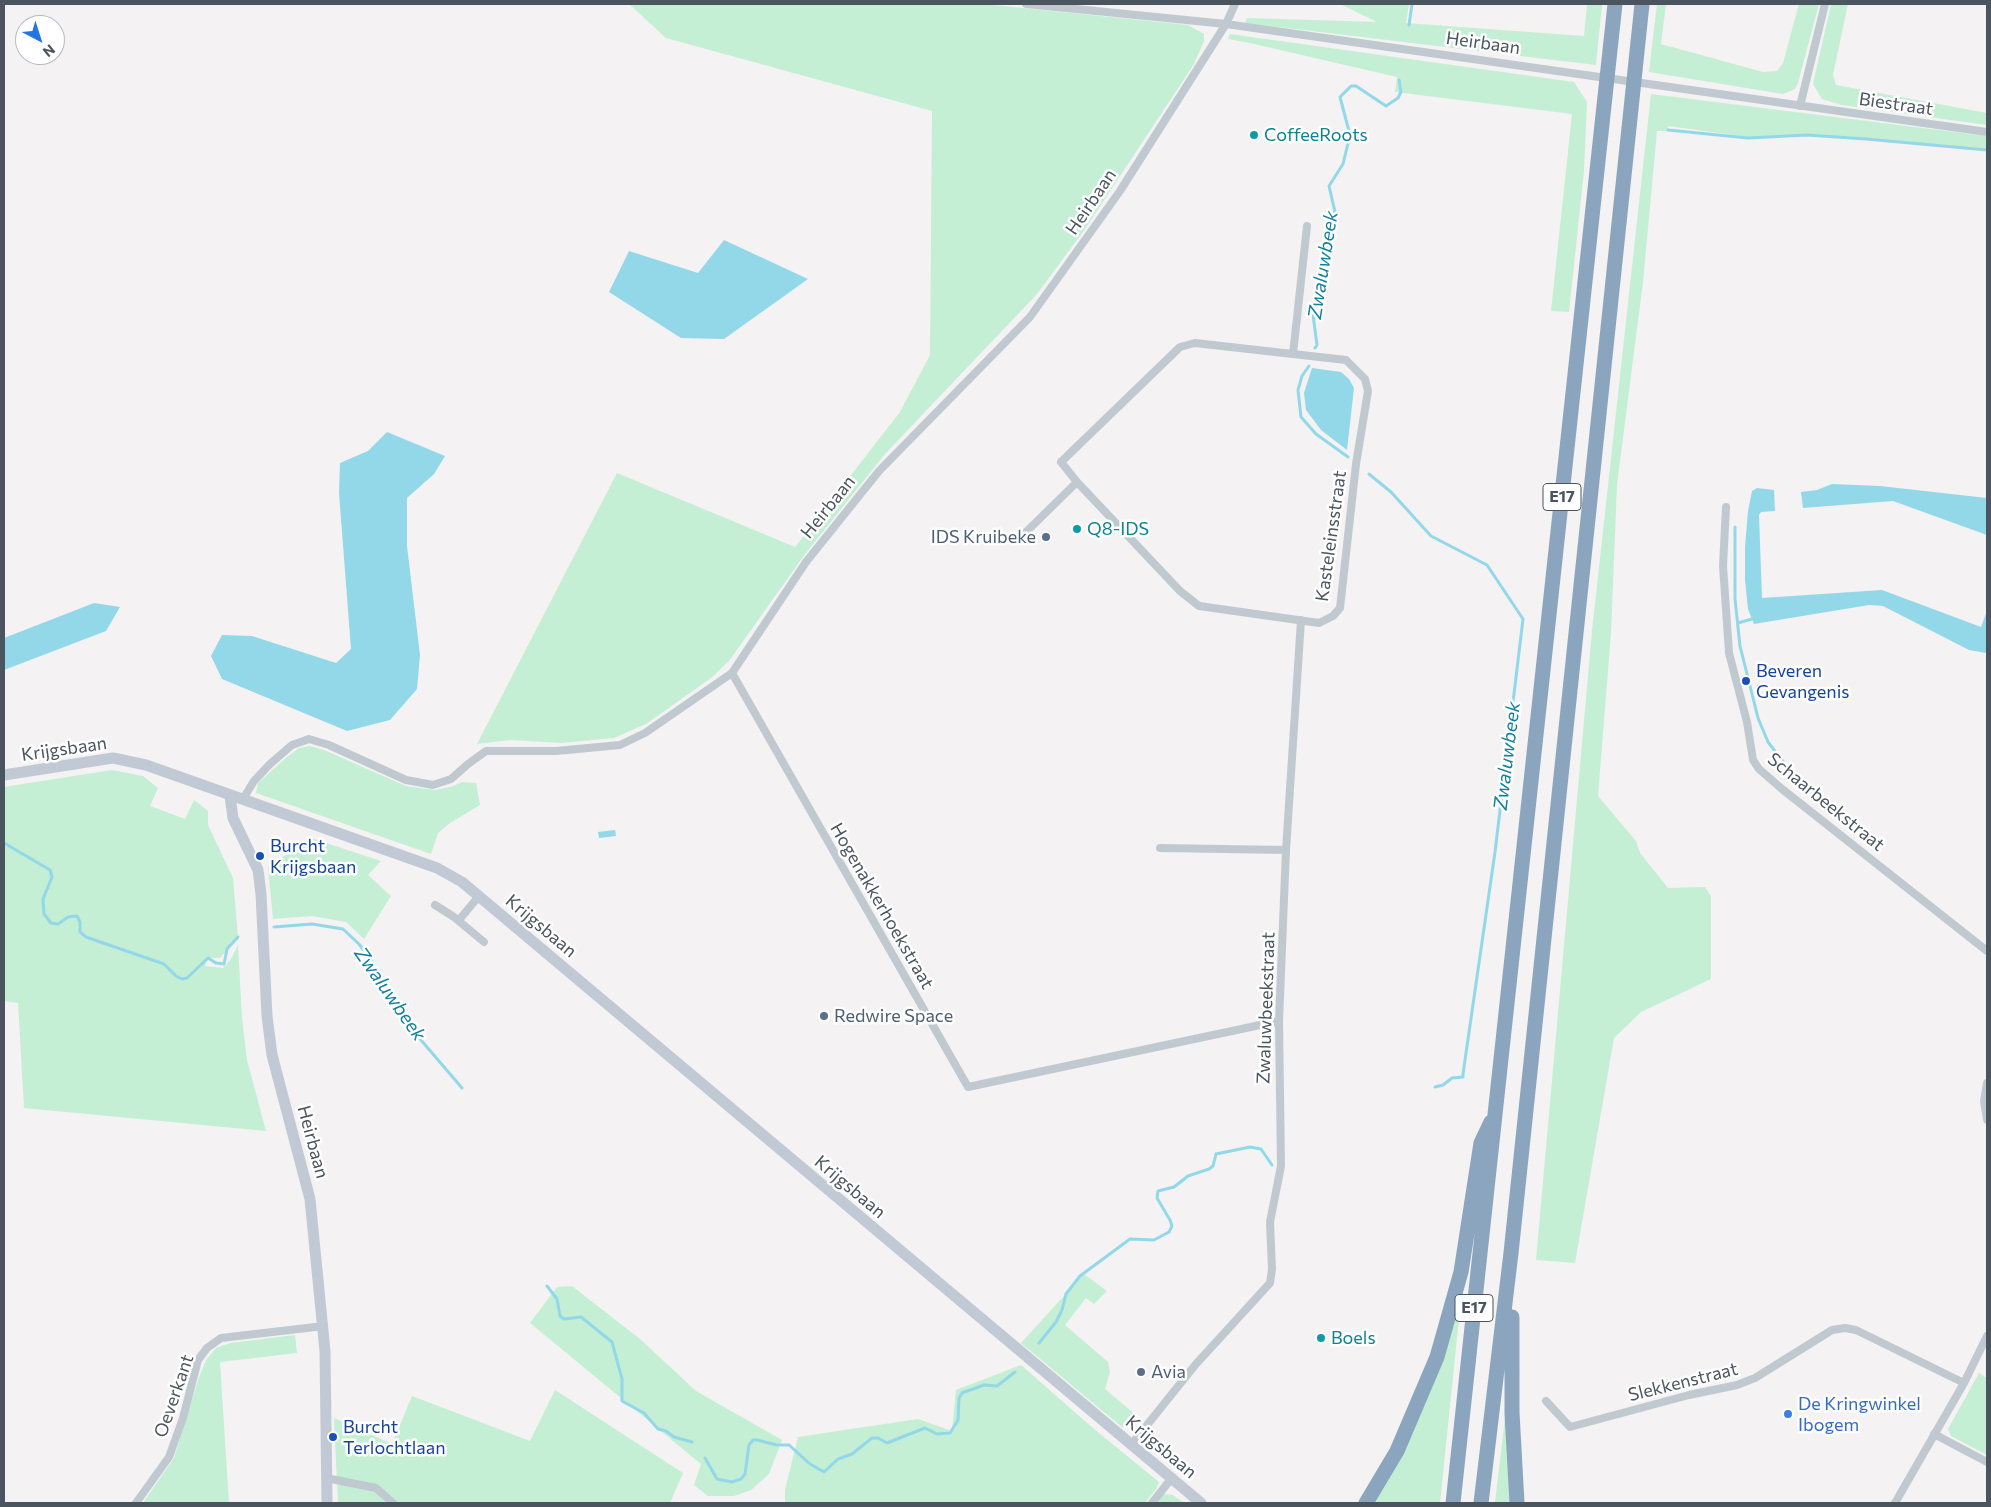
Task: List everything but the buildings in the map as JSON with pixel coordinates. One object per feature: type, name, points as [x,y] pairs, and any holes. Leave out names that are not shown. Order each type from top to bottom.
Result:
[{"type":"highway","name":"E17","points":[[1453,1503],[1615,4]]},
{"type":"highway","name":"E17","points":[[1481,1503],[1511,1252],[1642,4]]},
{"type":"highway","points":[[1366,1503],[1397,1451],[1437,1357],[1461,1272],[1481,1143],[1496,1112]]},
{"type":"highway","points":[[1511,1252],[1512,1413],[1517,1503]]},
{"type":"main road","name":"Krijgsbaan","points":[[4,775],[113,758],[146,765],[438,868],[462,882],[1201,1503]]},
{"type":"main road","name":"Heirbaan","points":[[230,796],[233,818],[258,870],[262,901],[267,1016],[272,1055],[307,1184],[324,1326],[327,1503]]},
{"type":"street","points":[[1026,4],[1226,24],[1235,4]]},
{"type":"street","points":[[1800,106],[1825,4]]},
{"type":"street","name":"Heirbaan","points":[[243,799],[254,781],[270,764],[292,745],[309,740],[329,745],[406,780],[433,785],[451,779],[486,751],[556,751],[620,745],[645,733],[732,672],[806,562],[879,471],[1030,317],[1120,191],[1226,24],[1800,106]]},
{"type":"street","name":"Biestraat","points":[[1800,106],[1987,132]]},
{"type":"street","points":[[1293,354],[1307,226]]},
{"type":"street","name":"Kasteleinsstraat","points":[[1195,343],[1293,354],[1346,360],[1366,379],[1368,391],[1356,464],[1340,608],[1333,616],[1319,623],[1199,606],[1180,591],[1077,482],[1062,462],[1180,347],[1195,343]]},
{"type":"street","points":[[1023,535],[1077,482]]},
{"type":"street","name":"Schaarbeekstraat","points":[[1726,507],[1723,566],[1729,653],[1747,722],[1753,760],[1759,769],[1782,789],[1987,951]]},
{"type":"street","name":"Zwaluwbeekstraat","points":[[1130,1445],[1196,1364],[1270,1283],[1272,1269],[1270,1222],[1281,1166],[1278,1021],[1286,850],[1301,620]]},
{"type":"street","name":"Hogenakkerhoekstraat","points":[[732,672],[968,1087],[1278,1021]]},
{"type":"street","points":[[1160,848],[1286,850]]},
{"type":"street","name":"Krijgsbaan","points":[[459,920],[479,896]]},
{"type":"street","points":[[435,905],[459,920],[484,942]]},
{"type":"street","points":[[1987,1083],[1984,1101],[1987,1120]]},
{"type":"street","name":"Oeverkant","points":[[136,1503],[169,1457],[183,1418],[198,1360],[207,1348],[221,1338],[324,1326]]},
{"type":"street","name":"Slekkenstraat","points":[[1546,1401],[1570,1427],[1689,1395],[1737,1385],[1755,1378],[1832,1330],[1845,1328],[1856,1330],[1964,1383]]},
{"type":"street","points":[[1894,1503],[1964,1383],[1987,1336]]},
{"type":"street","points":[[1934,1434],[1987,1462]]},
{"type":"street","points":[[326,1478],[376,1488],[393,1503]]},
{"type":"street","points":[[1152,1503],[1172,1479]]},
{"type":"green space","points":[[629,4],[984,4],[1188,25],[1204,34],[1204,41],[1194,64],[1085,229],[1037,294],[885,454],[805,554],[729,661],[711,678],[646,724],[614,738],[561,743],[510,740],[477,744],[617,473],[795,547],[900,412],[930,355],[932,111],[666,38]]},
{"type":"green space","points":[[1340,4],[1409,4],[1406,23],[1584,36],[1587,4],[1602,4],[1596,65],[1245,23],[1247,18],[1377,22]]},
{"type":"green space","points":[[1657,4],[1666,4],[1661,44],[1763,72],[1777,71],[1783,63],[1799,4],[1819,4],[1795,89],[1783,94],[1649,72]]},
{"type":"green space","points":[[1831,4],[1848,4],[1833,75],[1836,85],[1987,113],[1987,125],[1842,105],[1822,99],[1813,84]]},
{"type":"green space","points":[[1230,34],[1574,82],[1587,102],[1584,171],[1569,312],[1551,311],[1572,114],[1395,92],[1397,77],[1228,39]]},
{"type":"green space","points":[[1651,94],[1987,136],[1987,149],[1809,134],[1748,137],[1668,126],[1667,131],[1657,131],[1643,282],[1617,485],[1611,633],[1598,796],[1636,841],[1640,853],[1668,888],[1705,887],[1711,896],[1711,979],[1641,1012],[1614,1038],[1575,1263],[1536,1260],[1592,631]]},
{"type":"green space","points":[[310,746],[324,750],[406,786],[434,790],[451,787],[462,782],[476,783],[480,805],[450,823],[438,833],[431,854],[256,793],[258,783],[287,757],[299,748]]},
{"type":"green space","points":[[112,770],[143,776],[158,788],[150,806],[185,819],[194,800],[208,811],[208,825],[233,878],[238,937],[220,958],[208,958],[205,966],[223,968],[231,959],[238,945],[242,1018],[247,1060],[266,1131],[24,1108],[18,1003],[4,1001],[4,787]]},
{"type":"green space","points":[[311,838],[381,861],[368,875],[391,896],[364,939],[346,922],[312,916],[273,919],[268,867]]},
{"type":"green space","points":[[1084,1274],[1107,1291],[1094,1304],[1086,1298],[1065,1325],[1108,1362],[1110,1372],[1105,1389],[1136,1415],[1138,1420],[1133,1424],[1122,1427],[1021,1343]]},
{"type":"green space","points":[[572,1286],[640,1339],[696,1391],[782,1440],[769,1474],[751,1490],[734,1496],[708,1496],[694,1485],[701,1464],[530,1323],[557,1287]]},
{"type":"green space","points":[[1462,1289],[1440,1503],[1371,1503]]},
{"type":"green space","points":[[295,1335],[297,1353],[220,1362],[229,1503],[143,1503],[174,1458],[198,1380],[206,1360],[216,1348],[230,1343]]},
{"type":"green space","points":[[1021,1365],[1094,1429],[1159,1482],[1145,1503],[785,1503],[785,1490],[798,1437],[918,1419],[952,1431],[956,1390]]},
{"type":"green space","points":[[1979,1373],[1987,1378],[1987,1455],[1951,1436],[1948,1429]]},
{"type":"green space","points":[[555,1390],[683,1473],[670,1503],[338,1503],[334,1418],[392,1444],[412,1396],[530,1441]]},
{"type":"green space","points":[[1506,1409],[1512,1503],[1495,1503]]},
{"type":"green space","points":[[1164,1494],[1173,1495],[1184,1503],[1155,1503]]},
{"type":"water","points":[[724,240],[808,279],[724,339],[681,338],[609,292],[629,251],[698,273]]},
{"type":"water","points":[[1312,368],[1341,372],[1349,379],[1354,388],[1347,450],[1321,430],[1306,410],[1304,393]]},
{"type":"water","points":[[387,432],[445,456],[434,474],[407,498],[407,546],[420,655],[417,689],[390,720],[347,731],[222,679],[211,656],[222,635],[252,636],[336,663],[351,649],[339,493],[340,463],[368,451]]},
{"type":"water","points":[[1832,484],[1880,486],[1987,498],[1987,535],[1893,501],[1803,508],[1801,492],[1817,490]]},
{"type":"water","points":[[1757,488],[1774,490],[1775,511],[1761,512],[1759,515],[1762,598],[1882,590],[1981,627],[1987,611],[1986,653],[1969,650],[1883,606],[1869,605],[1754,624],[1748,609],[1745,580],[1745,547],[1752,491]]},
{"type":"water","points":[[94,603],[120,607],[106,631],[4,670],[4,638]]},
{"type":"water","points":[[615,830],[616,836],[599,838],[598,832]]},
{"type":"waterway","name":"Zwaluwbeek","points":[[1409,25],[1412,4]]},
{"type":"waterway","name":"Zwaluwbeek","points":[[1315,348],[1317,345],[1313,315],[1321,289],[1322,262],[1335,212],[1329,186],[1343,164],[1350,135],[1340,97],[1351,86],[1356,86],[1386,106],[1398,98],[1401,92],[1399,80]]},
{"type":"waterway","points":[[1668,130],[1748,138],[1807,135],[1987,150]]},
{"type":"waterway","name":"Zwaluwbeek","points":[[1309,366],[1302,376],[1298,390],[1301,417],[1316,434],[1348,457]]},
{"type":"waterway","name":"Zwaluwbeek","points":[[1369,474],[1391,492],[1431,536],[1487,565],[1523,619],[1495,852],[1463,1077],[1452,1078],[1443,1085],[1435,1087]]},
{"type":"waterway","points":[[1735,527],[1735,599],[1740,646],[1758,718],[1768,742],[1785,764]]},
{"type":"waterway","points":[[1738,623],[1752,619]]},
{"type":"waterway","name":"Zwaluwbeek","points":[[4,843],[50,870],[52,877],[43,899],[44,914],[51,923],[58,924],[68,917],[77,916],[80,922],[80,932],[86,937],[164,964],[176,976],[182,979],[187,978],[208,958],[216,963],[224,964],[227,949],[238,937]]},
{"type":"waterway","name":"Zwaluwbeek","points":[[274,927],[312,924],[343,929],[359,944],[373,963],[387,992],[409,1026],[462,1088]]},
{"type":"waterway","name":"Zwaluwbeek","points":[[1039,1343],[1056,1322],[1062,1310],[1066,1294],[1080,1276],[1130,1239],[1154,1240],[1169,1232],[1172,1226],[1157,1198],[1158,1191],[1174,1187],[1188,1176],[1209,1169],[1213,1166],[1216,1154],[1250,1147],[1261,1149],[1272,1165]]},
{"type":"waterway","name":"Zwaluwbeek","points":[[547,1286],[557,1299],[560,1316],[564,1319],[581,1317],[612,1342],[622,1379],[622,1401],[644,1413],[658,1429],[666,1431],[674,1437],[692,1442]]},
{"type":"waterway","name":"Zwaluwbeek","points":[[705,1458],[717,1479],[732,1482],[741,1479],[745,1474],[749,1445],[753,1440],[757,1440],[777,1445],[789,1445],[810,1464],[824,1472],[838,1459],[852,1454],[872,1438],[878,1438],[887,1443],[925,1428],[937,1434],[950,1433],[958,1420],[959,1398],[962,1393],[984,1385],[997,1386],[1015,1372]]},
{"type":"place","name":"CoffeeRoots","points":[[1254,135]]},
{"type":"place","name":"Q8-IDS","points":[[1077,529]]},
{"type":"place","name":"IDS Kruibeke","points":[[1046,537]]},
{"type":"place","name":"Beveren Gevangenis","points":[[1746,681]]},
{"type":"place","name":"Burcht Krijgsbaan","points":[[260,856]]},
{"type":"place","name":"Redwire Space","points":[[824,1016]]},
{"type":"place","name":"Boels","points":[[1321,1338]]},
{"type":"place","name":"Avia","points":[[1141,1372]]},
{"type":"place","name":"De Kringwinkel Ibogem","points":[[1788,1414]]},
{"type":"place","name":"Burcht Terlochtlaan","points":[[333,1437]]}]
